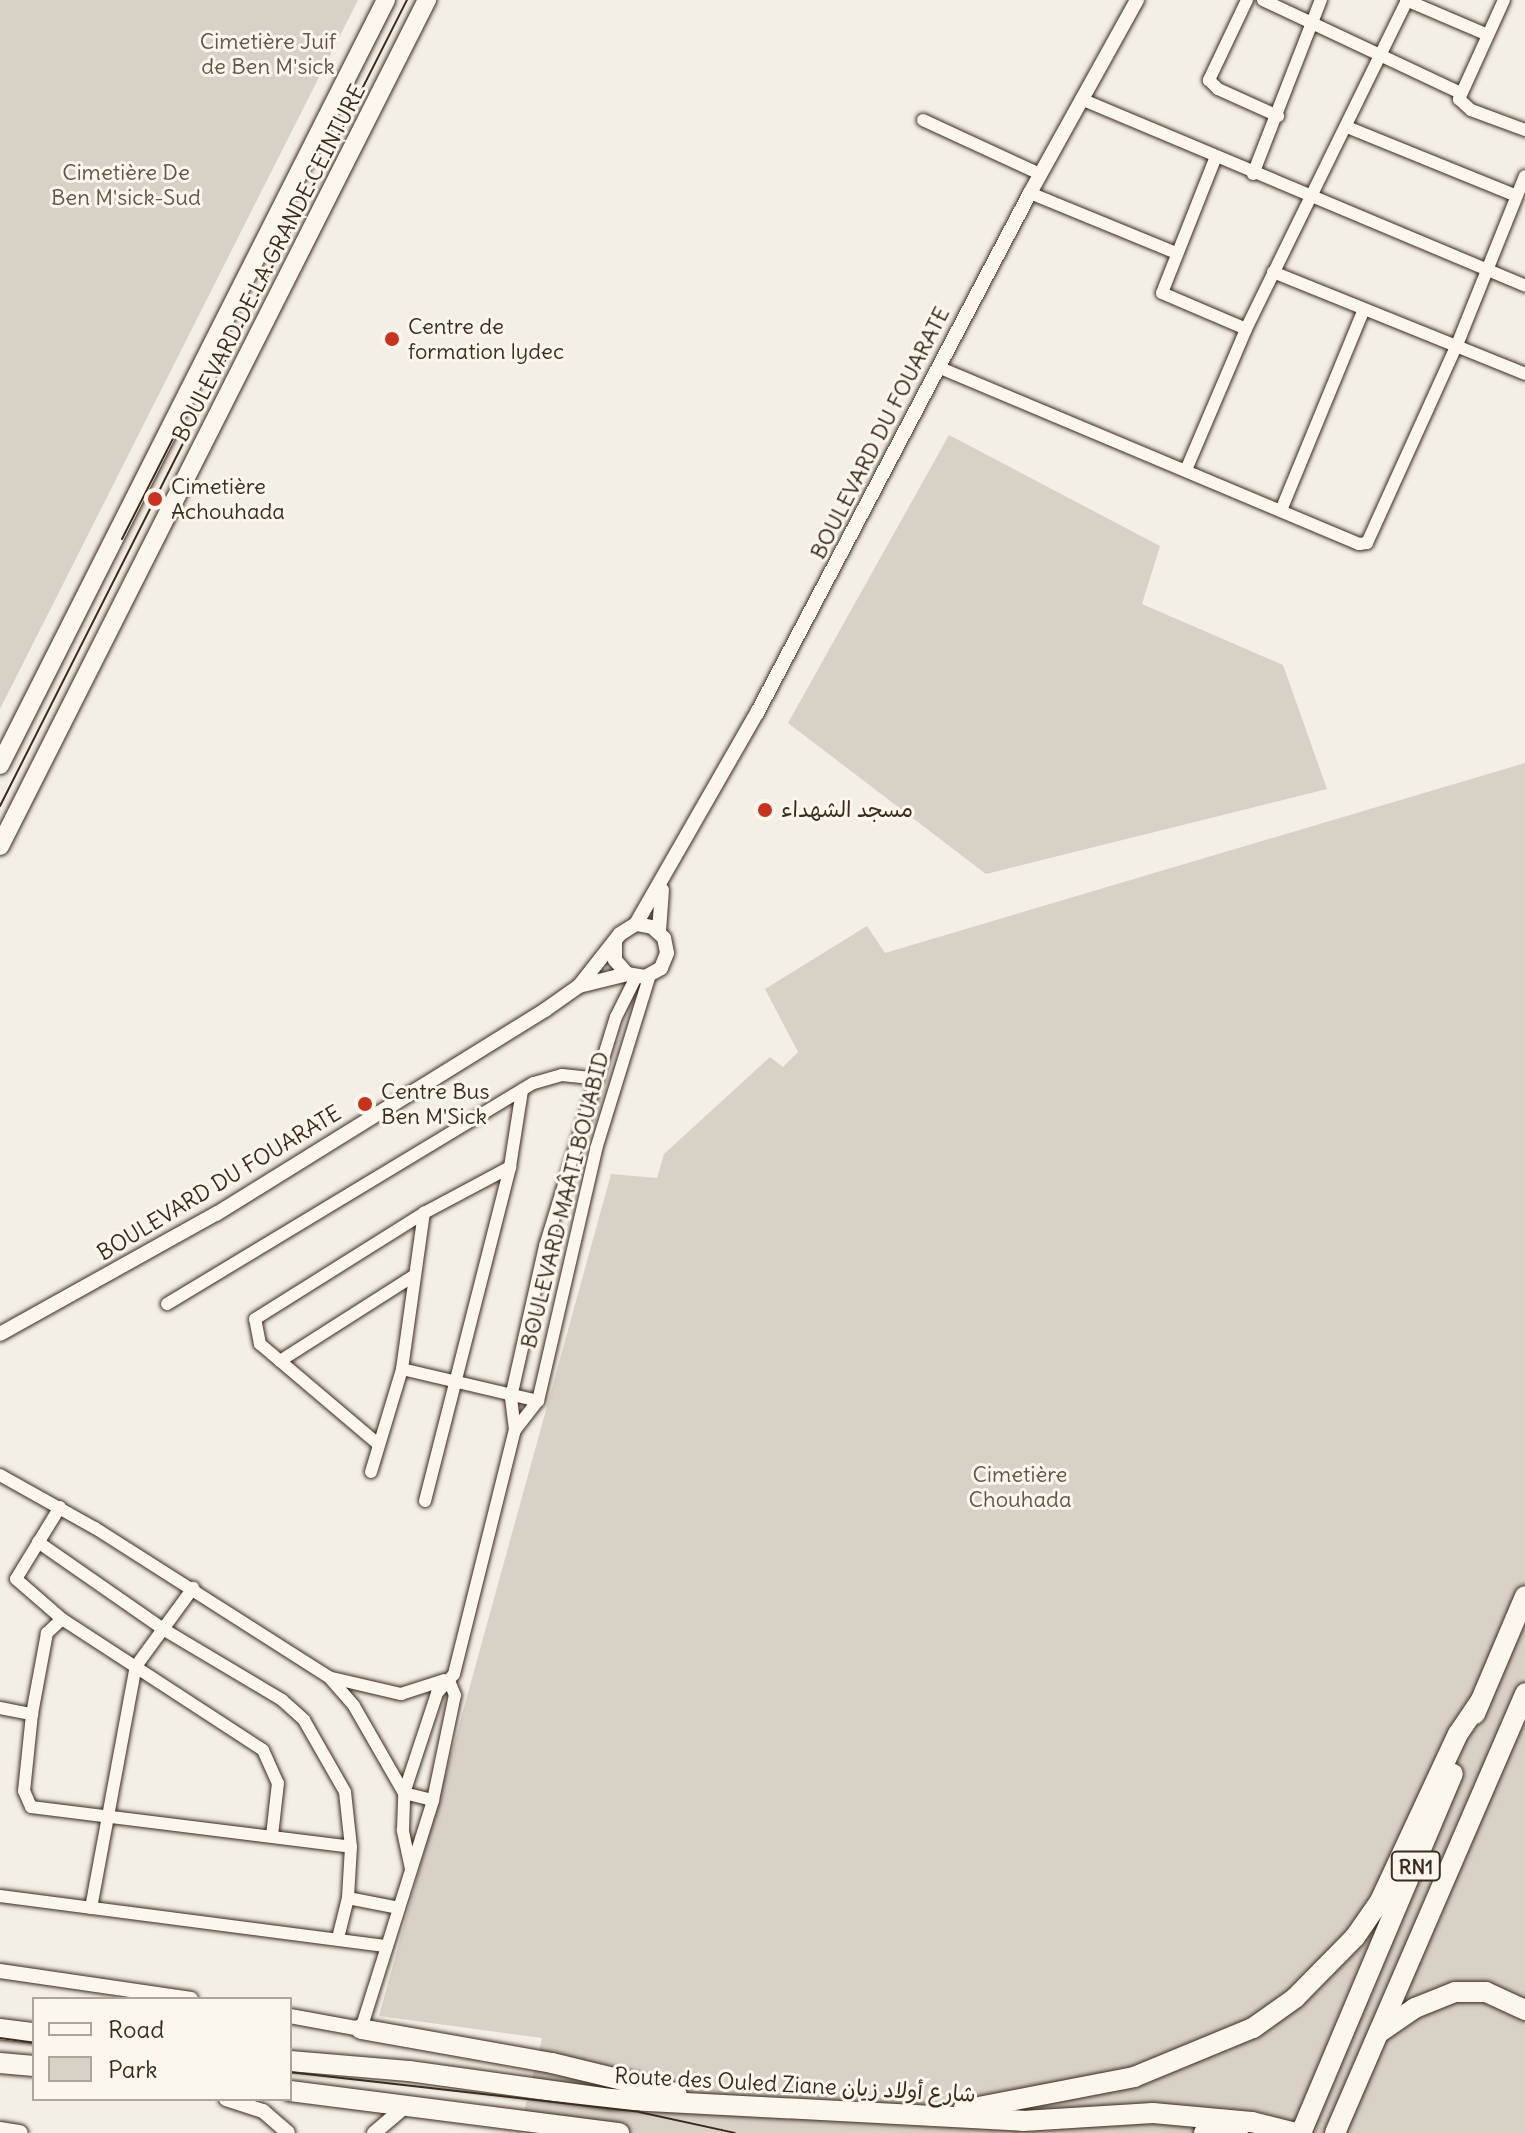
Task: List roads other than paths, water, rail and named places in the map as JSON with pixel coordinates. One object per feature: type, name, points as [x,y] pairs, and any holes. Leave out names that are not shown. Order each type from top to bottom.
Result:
[{"type":"highway","name":"RN1","points":[[1299,2133],[1442,1804],[1480,1701],[1525,1596]]},
{"type":"highway","name":"RN1","points":[[1335,2133],[1525,1693]]},
{"type":"highway","points":[[921,2116],[1134,2077],[1253,2028],[1295,1998],[1346,1947],[1380,1901],[1458,1734],[1480,1701]]},
{"type":"highway","points":[[1380,2032],[1415,2008],[1455,1992],[1486,1992],[1525,2010]]},
{"type":"highway","points":[[0,2029],[32,2033]]},
{"type":"highway","points":[[361,2029],[606,2075],[706,2101]]},
{"type":"highway","name":"Route des Ouled Ziane شارع أولاد زيان","points":[[292,2061],[409,2071],[610,2099],[706,2101],[1023,2121],[1153,2113],[1252,2122],[1299,2133]]},
{"type":"highway","points":[[0,2063],[32,2066]]},
{"type":"highway","points":[[292,2091],[619,2133]]},
{"type":"highway","points":[[508,2117],[548,2133]]},
{"type":"highway","points":[[1204,2133],[1252,2122]]},
{"type":"main road","name":"BOULEVARD DE LA GRANDE CEINTURE","points":[[0,765],[386,0]]},
{"type":"main road","name":"BOULEVARD DE LA GRANDE CEINTURE","points":[[0,846],[427,0]]},
{"type":"main road","points":[[0,2130],[20,2133]]},
{"type":"street","name":"BOULEVARD DU FOUARATE","points":[[0,1334],[216,1214],[579,986],[615,942],[636,924],[662,886],[874,498],[938,367],[1137,0]]},
{"type":"street","points":[[1247,0],[1209,80],[1218,89],[1278,116]]},
{"type":"street","points":[[1263,0],[1461,93]]},
{"type":"street","points":[[1253,174],[1321,0]]},
{"type":"street","points":[[1186,470],[1246,329],[1383,57],[1406,0],[1488,35]]},
{"type":"street","points":[[1504,0],[1461,93],[1461,102],[1471,110],[1525,130]]},
{"type":"street","points":[[1081,99],[1215,159],[1525,286]]},
{"type":"street","points":[[923,120],[1040,174]]},
{"type":"street","points":[[1347,127],[1517,196]]},
{"type":"street","points":[[1215,159],[1174,252],[1162,293],[1246,329]]},
{"type":"street","points":[[938,367],[1282,508],[1359,544],[1374,536],[1457,345],[1525,176]]},
{"type":"street","points":[[1030,193],[1174,252]]},
{"type":"street","points":[[1273,272],[1525,374]]},
{"type":"street","points":[[1282,508],[1363,311]]},
{"type":"street","name":"BOULEVARD DU FOUARATE","points":[[579,986],[638,976],[661,968],[667,953],[659,931],[662,886]]},
{"type":"street","points":[[636,924],[659,931]]},
{"type":"street","points":[[615,942],[615,960],[638,976]]},
{"type":"street","name":"BOULEVARD MAÂTI BOUABID","points":[[361,2029],[433,1800],[455,1695],[452,1679],[515,1430],[511,1397],[545,1246],[616,1017],[638,976]]},
{"type":"street","name":"BOULEVARD MAÂTI BOUABID","points":[[515,1430],[538,1401],[638,976]]},
{"type":"street","points":[[167,1304],[522,1090],[562,1075],[598,1079]]},
{"type":"street","points":[[425,1501],[510,1167],[522,1090]]},
{"type":"street","points":[[378,1444],[260,1344],[253,1330],[262,1310],[424,1213],[510,1167]]},
{"type":"street","points":[[371,1472],[402,1369],[424,1213]]},
{"type":"street","points":[[280,1361],[415,1275]]},
{"type":"street","points":[[402,1369],[538,1401]]},
{"type":"street","points":[[0,1475],[60,1507],[193,1588],[329,1677],[354,1706],[404,1793],[433,1800]]},
{"type":"street","points":[[60,1507],[16,1579],[62,1619],[263,1750],[278,1783],[272,1836]]},
{"type":"street","points":[[38,1542],[163,1629],[200,1647],[304,1720],[345,1792],[351,1847],[348,1898],[338,1938]]},
{"type":"street","points":[[91,1908],[136,1666],[193,1588]]},
{"type":"street","points":[[62,1619],[47,1633],[32,1714],[26,1801],[31,1807],[351,1847]]},
{"type":"street","points":[[329,1677],[375,1691],[415,1694],[452,1679]]},
{"type":"street","name":"BOULEVARD MAÂTI BOUABID","points":[[411,1869],[403,1830],[404,1793],[437,1693],[452,1679]]},
{"type":"street","points":[[0,1708],[32,1714]]},
{"type":"street","points":[[0,1896],[387,1946]]},
{"type":"street","points":[[348,1898],[399,1908]]},
{"type":"street","points":[[0,1971],[177,1997]]},
{"type":"street","points":[[292,2016],[361,2029]]},
{"type":"street","points":[[232,2101],[263,2111],[288,2133]]},
{"type":"street","points":[[374,2133],[407,2105]]},
{"type":"tram line","points":[[0,806],[407,0]]},
{"type":"tram line","points":[[122,539],[187,411]]},
{"type":"tram line","points":[[0,2038],[32,2043]]},
{"type":"tram line","points":[[292,2072],[639,2112],[735,2133]]},
{"type":"place","name":"Centre de formation lydec","points":[[392,339]]},
{"type":"place","name":"Cimetière Achouhada","points":[[155,499]]},
{"type":"place","name":"مسجد الشهداء","points":[[765,810]]},
{"type":"place","name":"Centre Bus Ben M'Sick","points":[[365,1104]]},
{"type":"park label","name":"Cimetière Juif de Ben M'sick","points":[[268,54]]},
{"type":"park label","name":"Cimetière De Ben M'sick-Sud","points":[[126,184]]},
{"type":"park label","name":"Cimetière Chouhada","points":[[1020,1486]]}]
